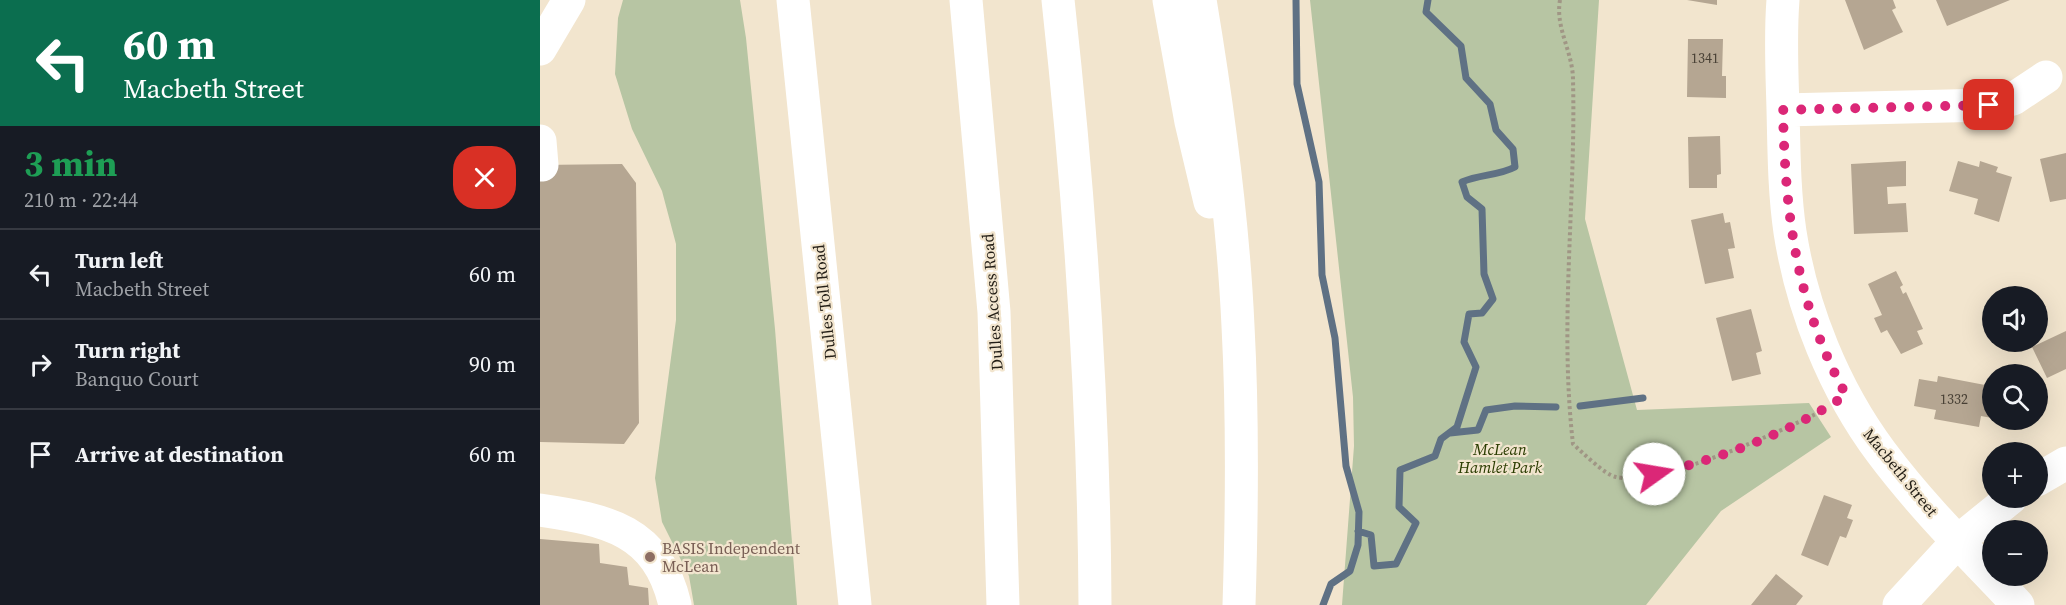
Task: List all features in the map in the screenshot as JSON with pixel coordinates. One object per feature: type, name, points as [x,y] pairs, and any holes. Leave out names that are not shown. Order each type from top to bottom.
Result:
[{"type":"main road","points":[[540,49],[569,0]]},
{"type":"main road","name":"Dulles Toll Road","points":[[793,0],[855,605]]},
{"type":"main road","name":"Dulles Access Road","points":[[966,0],[994,312],[1003,605]]},
{"type":"main road","points":[[1058,0],[1076,184],[1086,328],[1095,605]]},
{"type":"main road","points":[[1169,0],[1191,122],[1238,323]]},
{"type":"main road","points":[[1200,0],[1229,206],[1238,323],[1242,440],[1239,605]]},
{"type":"main road","name":"Macbeth Street","points":[[1784,0],[1781,26],[1784,180],[1790,232],[1799,273],[1817,332],[1846,395],[1881,452],[1958,541],[2018,605]]},
{"type":"main road","points":[[1783,110],[1989,105],[2013,99],[2046,77]]},
{"type":"main road","points":[[2048,474],[2066,463]]},
{"type":"main road","points":[[1899,605],[1958,541],[1999,508]]},
{"type":"main road","points":[[540,510],[597,520],[636,538],[661,567],[675,605]]},
{"type":"path","points":[[1560,0],[1557,14],[1573,77],[1566,390],[1573,444],[1613,477],[1635,478],[1693,465],[1735,449],[1799,422],[1846,395]]},
{"type":"green space","points":[[623,0],[740,0],[746,38],[775,329],[797,605],[694,605],[689,576],[662,522],[655,478],[676,320],[676,244],[662,191],[632,129],[615,74],[618,18]]},
{"type":"green space","name":"McLean Hamlet Park","points":[[1310,0],[1599,0],[1585,219],[1637,410],[1809,403],[1831,437],[1721,511],[1646,605],[1342,605],[1354,446],[1353,397]]},
{"type":"building","points":[[1687,0],[1717,0],[1717,5]]},
{"type":"building","points":[[1845,0],[1893,0],[1896,8],[1892,10],[1903,32],[1864,50]]},
{"type":"building","points":[[1936,0],[2010,0],[1947,26]]},
{"type":"building","points":[[1688,39],[1723,39],[1722,76],[1726,76],[1726,98],[1687,97]]},
{"type":"building","points":[[1720,136],[1721,174],[1717,175],[1717,188],[1689,188],[1688,137]]},
{"type":"building","points":[[2066,153],[2066,199],[2050,202],[2040,159]]},
{"type":"building","points":[[1906,161],[1906,186],[1887,187],[1888,204],[1906,203],[1908,232],[1854,234],[1851,164]]},
{"type":"building","points":[[1958,161],[1979,167],[1980,161],[1998,167],[1996,172],[2012,177],[1999,222],[1974,214],[1978,199],[1949,191]]},
{"type":"building","points":[[622,164],[636,183],[639,423],[624,444],[540,442],[540,165]]},
{"type":"building","points":[[1723,213],[1725,223],[1730,222],[1735,248],[1728,249],[1734,278],[1705,284],[1691,220]]},
{"type":"building","points":[[1896,271],[1903,285],[1900,287],[1903,294],[1906,292],[1923,329],[1917,331],[1923,344],[1901,354],[1887,330],[1881,333],[1874,318],[1882,315],[1868,284]]},
{"type":"building","points":[[1751,309],[1762,351],[1756,353],[1761,374],[1732,381],[1716,318]]},
{"type":"building","points":[[2066,331],[2066,369],[2048,378],[2048,364],[2040,364],[2034,352],[2048,352],[2048,339]]},
{"type":"building","points":[[1938,376],[1982,384],[1982,416],[1979,427],[1934,419],[1936,410],[1914,406],[1919,379],[1937,382]]},
{"type":"building","points":[[1824,495],[1852,505],[1847,518],[1853,520],[1846,538],[1840,536],[1828,566],[1801,555]]},
{"type":"building","points":[[540,539],[599,544],[600,563],[627,567],[629,585],[648,588],[649,605],[540,605]]},
{"type":"building","points":[[1776,574],[1803,596],[1796,605],[1751,605]]},
{"type":"waterway","points":[[1296,0],[1297,84],[1319,182],[1322,275],[1335,338],[1346,466],[1359,512],[1358,545],[1350,571],[1331,584],[1323,605]]},
{"type":"waterway","points":[[1358,531],[1371,535],[1374,566],[1396,564],[1416,523],[1399,507],[1400,470],[1435,456],[1441,439],[1457,427],[1476,367],[1464,342],[1469,314],[1482,313],[1493,299],[1484,274],[1482,209],[1467,197],[1462,182],[1515,167],[1513,149],[1496,130],[1490,104],[1466,78],[1461,46],[1426,12],[1428,0]]},
{"type":"waterway","points":[[1580,406],[1643,398]]},
{"type":"waterway","points":[[1450,433],[1478,430],[1486,410],[1515,406],[1556,407]]},
{"type":"place","name":"BASIS Independent McLean","points":[[650,557]]},
{"type":"route","points":[[1654,474],[1693,465],[1766,436],[1829,407],[1846,395],[1817,332],[1801,283],[1787,209],[1784,180],[1783,110],[1989,105]]}]
